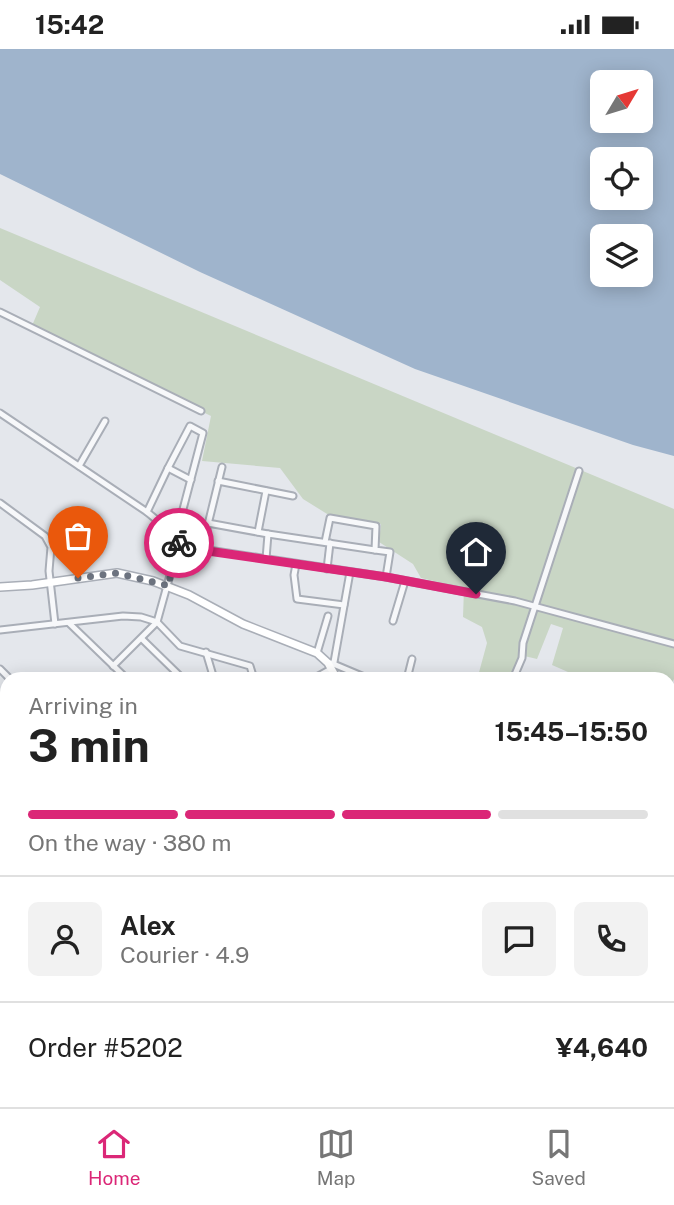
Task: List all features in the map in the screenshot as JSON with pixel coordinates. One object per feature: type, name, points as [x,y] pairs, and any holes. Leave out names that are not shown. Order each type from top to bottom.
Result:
[{"type":"street","points":[[0,312],[201,411]]},
{"type":"street","points":[[0,412],[147,512],[178,537],[202,549],[386,577],[515,601],[674,644]]},
{"type":"street","points":[[79,466],[105,421]]},
{"type":"street","points":[[113,666],[157,622],[169,586],[171,567],[203,433],[190,426],[147,512]]},
{"type":"street","points":[[202,549],[222,467]]},
{"type":"street","points":[[169,468],[191,480]]},
{"type":"street","points":[[516,672],[523,658],[523,643],[579,471]]},
{"type":"street","points":[[218,481],[293,496]]},
{"type":"street","points":[[258,532],[266,491]]},
{"type":"street","points":[[0,503],[45,536],[51,547],[49,571],[55,624]]},
{"type":"street","points":[[327,569],[330,518],[376,526],[374,550]]},
{"type":"street","points":[[208,523],[390,552],[386,577]]},
{"type":"street","points":[[266,559],[268,534]]},
{"type":"street","points":[[296,564],[294,575],[297,599],[344,605]]},
{"type":"street","points":[[322,672],[331,665],[333,658],[350,572]]},
{"type":"street","points":[[0,587],[117,573],[169,586],[243,624],[317,653],[331,665],[350,672]]},
{"type":"street","points":[[393,621],[405,581]]},
{"type":"street","points":[[0,630],[122,616],[141,617],[157,622],[180,646],[250,666],[252,672]]},
{"type":"street","points":[[317,653],[328,617]]},
{"type":"street","points":[[69,622],[119,672]]},
{"type":"street","points":[[142,639],[176,672]]},
{"type":"street","points":[[206,652],[212,672]]},
{"type":"street","points":[[409,672],[412,659]]},
{"type":"street","points":[[331,665],[334,672]]},
{"type":"green space","points":[[0,228],[674,509],[674,672],[568,672],[552,665],[563,628],[551,624],[537,659],[520,655],[512,672],[479,672],[487,643],[482,627],[463,617],[464,588],[421,578],[413,564],[379,542],[381,524],[332,517],[303,499],[280,468],[202,461],[211,416],[31,328],[40,307],[0,280]]},
{"type":"water","points":[[0,49],[674,49],[674,456],[633,445],[415,369],[200,272],[0,174]]},
{"type":"way so far","points":[[78,578],[117,573],[169,586],[171,567],[179,543]]},
{"type":"route","points":[[179,543],[180,539],[208,551],[386,577],[476,594]]}]
